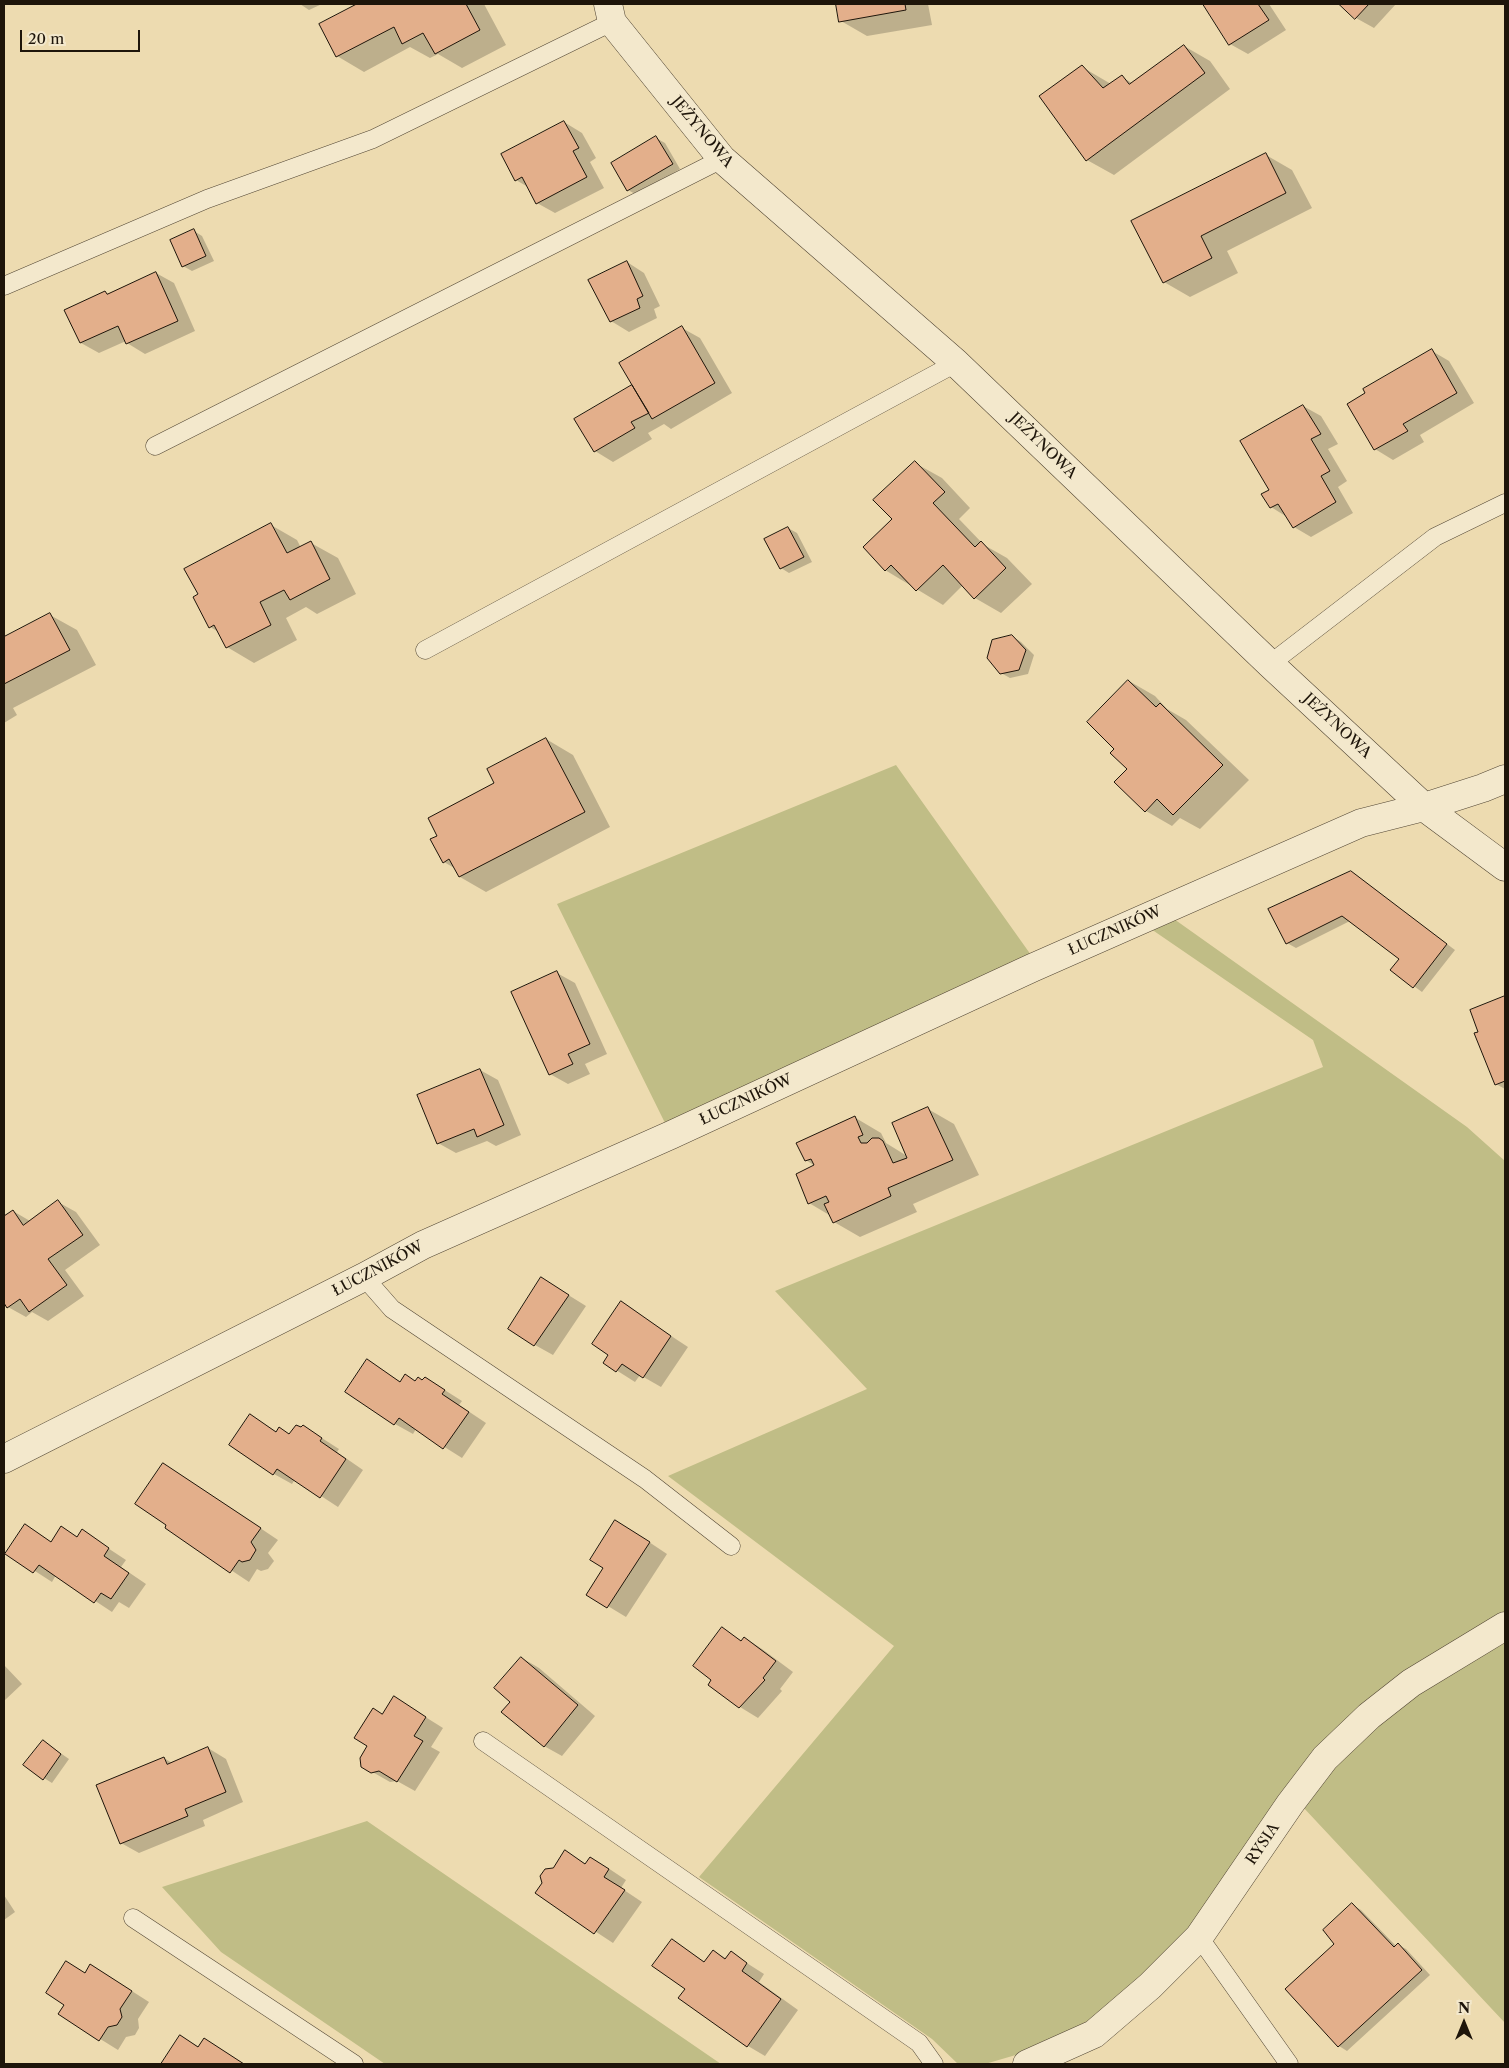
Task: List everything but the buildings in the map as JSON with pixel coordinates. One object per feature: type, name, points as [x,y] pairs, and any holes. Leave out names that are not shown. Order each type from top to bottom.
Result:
[{"type":"street","name":"JEŻYNOWA","points":[[610,13],[722,159],[956,363],[1270,664],[1424,807],[1505,867]]},
{"type":"street","name":"ŁUCZNIKÓW","points":[[4,1459],[364,1277],[423,1245],[671,1135],[1041,964],[1361,823],[1424,807],[1483,788],[1505,778]]},
{"type":"street","name":"RYSIA","points":[[1026,2064],[1094,2034],[1150,1986],[1199,1937],[1290,1804],[1325,1758],[1369,1716],[1411,1682],[1505,1626]]},
{"type":"lane","points":[[4,286],[207,199],[372,139],[610,13]]},
{"type":"lane","points":[[155,446],[722,159]]},
{"type":"lane","points":[[424,650],[956,363]]},
{"type":"lane","points":[[1270,664],[1436,537],[1505,503]]},
{"type":"lane","points":[[364,1277],[392,1309],[645,1479],[731,1546]]},
{"type":"lane","points":[[483,1741],[920,2043],[934,2064]]},
{"type":"lane","points":[[133,1918],[354,2064]]},
{"type":"lane","points":[[1199,1937],[1289,2064]]},
{"type":"shaded area","points":[[896,765],[1031,955],[665,1123],[557,904]]},
{"type":"shaded area","points":[[1174,919],[1467,1127],[1505,1161],[1505,1614],[1405,1673],[1189,1928],[1143,1977],[1085,2024],[1026,2052],[985,2064],[958,2064],[932,2039],[699,1877],[894,1646],[668,1476],[867,1389],[775,1291],[1323,1067],[1313,1040],[1151,929]]},
{"type":"shaded area","points":[[1505,1643],[1505,2023],[1302,1806],[1331,1764],[1416,1692]]},
{"type":"shaded area","points":[[367,1821],[721,2064],[385,2064],[221,1952],[162,1887]]}]
